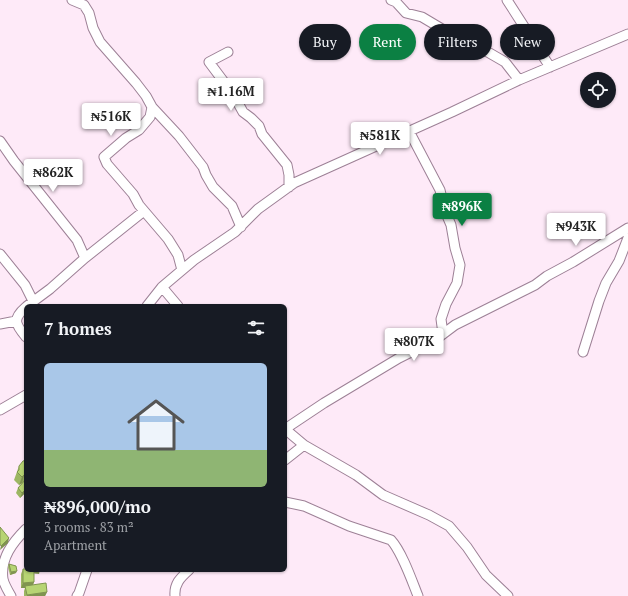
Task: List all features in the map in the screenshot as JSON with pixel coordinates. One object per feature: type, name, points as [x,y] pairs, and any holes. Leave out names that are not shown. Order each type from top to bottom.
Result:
[{"type":"street","points":[[72,0],[84,5],[89,13],[93,28],[100,42],[136,83],[146,96],[152,108],[179,136],[202,167],[214,187],[232,206],[241,227]]},
{"type":"street","points":[[391,0],[396,2],[406,13],[422,17],[464,42],[505,62],[519,80]]},
{"type":"street","points":[[507,0],[550,67]]},
{"type":"street","points":[[148,304],[162,286],[194,260],[235,232],[258,210],[294,183],[519,80],[628,34]]},
{"type":"street","points":[[228,52],[209,62],[233,94],[243,112],[252,118],[259,126],[262,134],[287,165],[289,187]]},
{"type":"street","points":[[152,108],[150,117],[139,130],[126,138],[104,156],[107,164],[133,194],[139,205],[168,239],[178,255],[182,270]]},
{"type":"street","points":[[409,131],[440,190],[451,226],[460,265],[457,282],[446,304],[441,320],[443,334]]},
{"type":"street","points":[[0,141],[14,161],[77,240],[85,258]]},
{"type":"street","points":[[30,304],[144,211]]},
{"type":"street","points":[[287,428],[324,403],[399,358],[435,340],[455,325],[535,284],[628,228]]},
{"type":"street","points":[[583,352],[606,283],[620,261],[628,238]]},
{"type":"street","points":[[0,254],[25,285],[29,304]]},
{"type":"street","points":[[162,286],[176,304]]},
{"type":"street","points":[[24,309],[18,314],[16,321],[19,329],[24,335]]},
{"type":"street","points":[[0,324],[16,321]]},
{"type":"street","points":[[0,410],[24,396]]},
{"type":"street","points":[[287,431],[304,445],[356,475],[383,495],[429,515],[449,526],[467,547],[486,574],[508,596]]},
{"type":"street","points":[[287,458],[304,445]]},
{"type":"street","points":[[287,502],[304,506],[349,526],[391,540],[395,544],[418,596]]},
{"type":"street","points":[[11,596],[3,579],[2,562],[9,548],[24,531]]},
{"type":"street","points":[[77,596],[86,572]]},
{"type":"street","points":[[175,596],[174,588],[177,582],[187,572]]},
{"type":"building","points":[[23,461],[24,475],[22,477],[17,472]]},
{"type":"building","points":[[24,481],[24,491],[22,493],[18,488]]},
{"type":"building","points":[[0,527],[9,538],[1,546],[0,544]]},
{"type":"building","points":[[9,564],[16,566],[17,571],[11,572]]},
{"type":"building","points":[[23,569],[24,572],[34,572],[34,582],[23,583]]},
{"type":"building","points":[[46,583],[47,592],[27,595],[25,586]]}]
